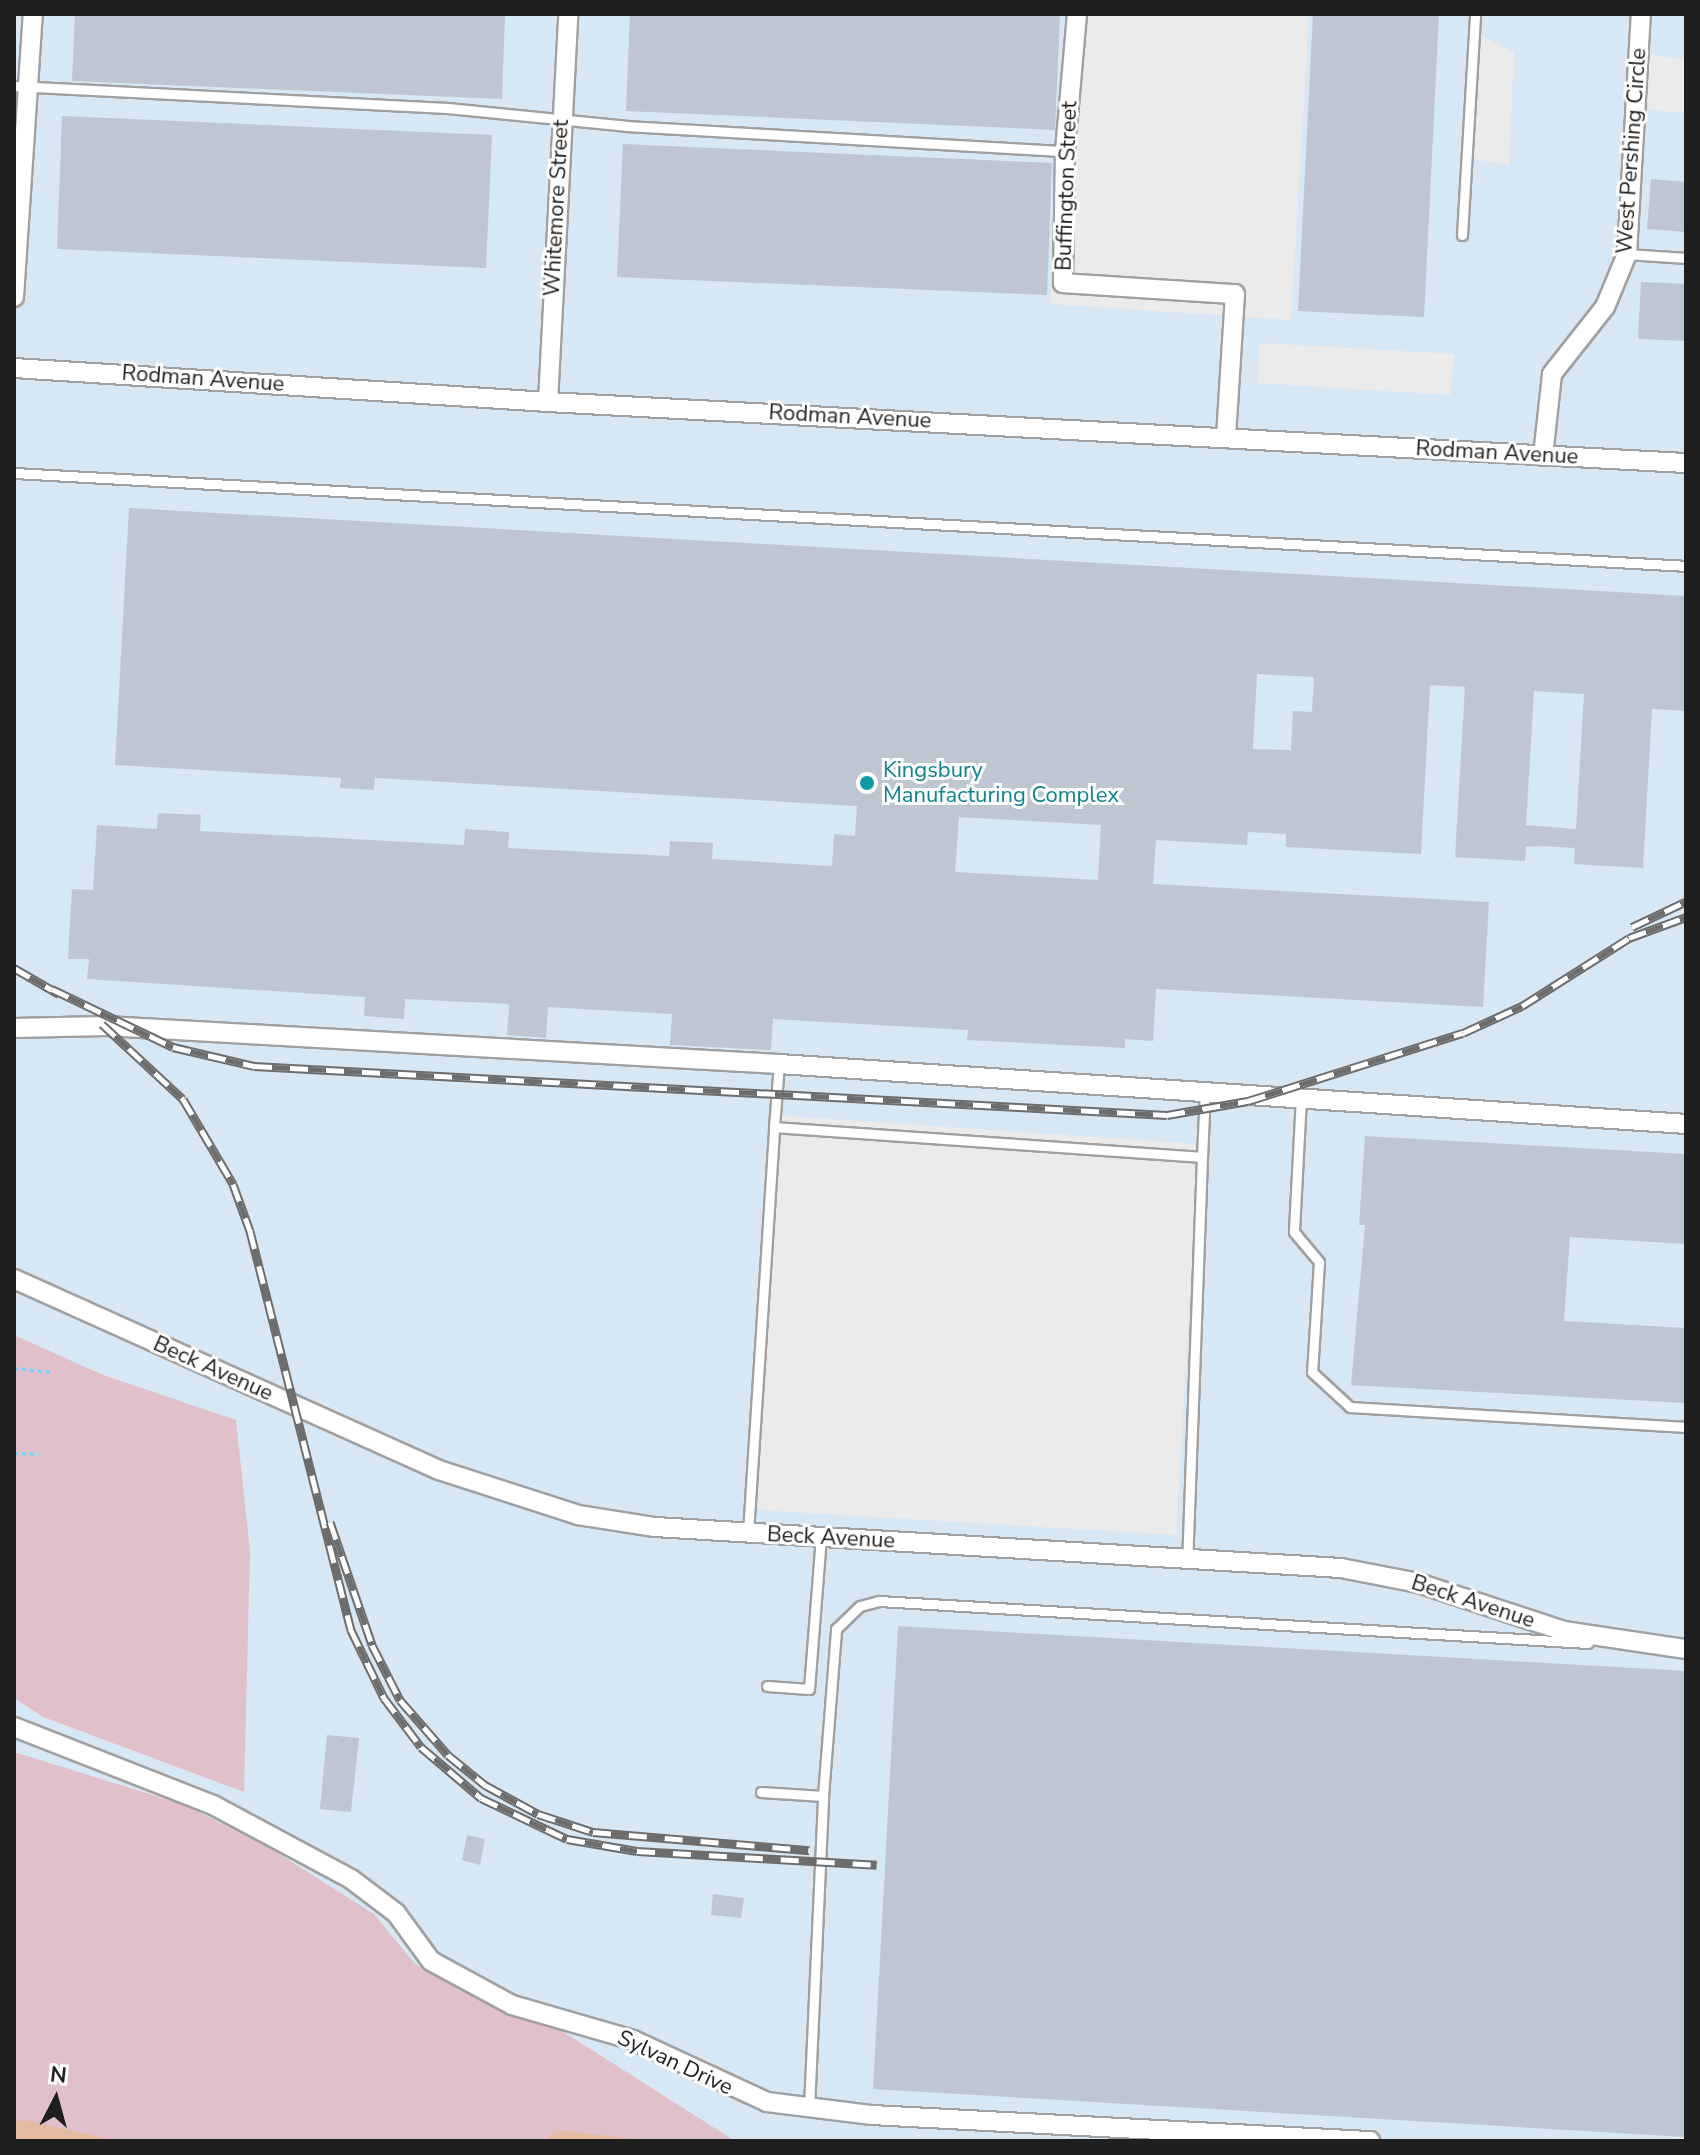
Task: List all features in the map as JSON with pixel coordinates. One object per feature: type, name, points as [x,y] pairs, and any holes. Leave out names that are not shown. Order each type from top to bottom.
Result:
[{"type":"street","points":[[14,297],[21,86],[33,14]]},
{"type":"street","name":"Whitemore Street","points":[[548,402],[568,14]]},
{"type":"street","name":"Buffington Street","points":[[1077,14],[1065,151],[1063,283],[1235,294],[1226,437]]},
{"type":"street","name":"West Pershing Circle","points":[[1543,456],[1552,374],[1605,307],[1627,254],[1641,14]]},
{"type":"street","name":"Rodman Avenue","points":[[14,368],[548,402],[1686,463]]},
{"type":"street","points":[[14,1028],[106,1026],[779,1064],[1686,1124]]},
{"type":"street","name":"Beck Avenue","points":[[14,1279],[500,1494],[655,1527],[1187,1558],[1384,1575],[1564,1631],[1643,1646],[1686,1649]]},
{"type":"street","name":"Sylvan Drive","points":[[14,1727],[213,1805],[351,1879],[396,1913],[431,1961],[512,2005],[633,2040],[742,2094],[809,2110],[1370,2141]]},
{"type":"lane","points":[[1462,235],[1475,14]]},
{"type":"lane","points":[[21,86],[562,116],[626,126],[1065,151]]},
{"type":"lane","points":[[1627,254],[1686,258]]},
{"type":"lane","points":[[14,473],[1686,566]]},
{"type":"lane","points":[[748,1533],[779,1064]]},
{"type":"lane","points":[[1187,1558],[1205,1091]]},
{"type":"lane","points":[[1301,1097],[1294,1232],[1319,1262],[1312,1372],[1350,1407],[1686,1427]]},
{"type":"lane","points":[[774,1127],[1202,1157]]},
{"type":"lane","points":[[767,1686],[809,1689],[821,1537]]},
{"type":"lane","points":[[809,2110],[823,1796],[836,1629],[860,1606],[879,1601],[1643,1646]]},
{"type":"lane","points":[[761,1792],[823,1796]]},
{"type":"path","points":[[14,1368],[51,1372]]},
{"type":"path","points":[[14,1453],[39,1454]]},
{"type":"shaded area","points":[[14,14],[1686,14],[1686,2141],[118,2141],[14,2120]]},
{"type":"shaded area","points":[[1075,14],[1309,14],[1291,320],[1050,304]]},
{"type":"shaded area","points":[[1480,35],[1514,52],[1509,165],[1472,159]]},
{"type":"shaded area","points":[[1649,55],[1686,59],[1686,113],[1648,110]]},
{"type":"shaded area","points":[[1259,343],[1454,354],[1450,395],[1258,383]]},
{"type":"shaded area","points":[[770,1115],[1199,1144],[1176,1535],[758,1510]]},
{"type":"shaded area","points":[[14,1335],[103,1375],[236,1420],[250,1551],[244,1792],[43,1717],[14,1698]]},
{"type":"shaded area","points":[[14,1752],[185,1805],[268,1847],[374,1914],[415,1964],[509,2014],[559,2029],[735,2141],[118,2141],[14,2120]]},
{"type":"shaded area","points":[[14,2120],[30,2121],[118,2141],[14,2141]]},
{"type":"shaded area","points":[[555,2130],[645,2140],[546,2141]]},
{"type":"building","points":[[75,14],[505,14],[502,99],[72,81]]},
{"type":"building","points":[[630,14],[1060,14],[1055,130],[626,111]]},
{"type":"building","points":[[1313,14],[1439,14],[1424,317],[1298,311]]},
{"type":"building","points":[[62,116],[492,135],[486,268],[57,249]]},
{"type":"building","points":[[623,144],[1052,163],[1047,295],[617,277]]},
{"type":"building","points":[[1651,179],[1686,182],[1686,232],[1647,229]]},
{"type":"building","points":[[1641,282],[1686,284],[1686,341],[1638,339]]},
{"type":"building","name":"Kingsbury Manufacturing Complex","points":[[129,508],[1686,596],[1686,711],[1652,709],[1643,868],[1574,864],[1575,848],[1542,846],[1526,847],[1525,861],[1455,857],[1465,687],[1430,685],[1421,854],[1286,847],[1286,834],[1248,832],[1247,845],[1156,840],[1153,884],[1489,902],[1483,1007],[1156,989],[1153,1041],[1125,1039],[1125,1048],[967,1040],[968,1030],[773,1019],[771,1050],[670,1045],[672,1014],[548,1007],[546,1038],[507,1035],[509,1004],[405,999],[404,1019],[364,1016],[365,997],[87,979],[89,959],[68,959],[72,889],[93,890],[97,825],[157,829],[158,813],[201,815],[200,831],[464,845],[465,829],[509,832],[508,848],[669,856],[670,841],[713,843],[712,859],[832,866],[834,834],[855,836],[857,806],[375,778],[374,790],[340,788],[341,778],[115,765]],"holes":[[[1257,674],[1314,677],[1312,712],[1293,711],[1291,750],[1253,749]],[[1534,691],[1584,694],[1576,829],[1526,825]],[[959,817],[1101,825],[1098,880],[955,872]]]},
{"type":"building","points":[[1365,1136],[1686,1154],[1686,1244],[1570,1237],[1564,1321],[1686,1328],[1686,1403],[1351,1385],[1365,1225],[1359,1225]]},
{"type":"building","points":[[898,1626],[1686,1671],[1686,2137],[873,2089]]},
{"type":"building","points":[[327,1735],[359,1738],[351,1812],[320,1809]]},
{"type":"building","points":[[467,1835],[485,1839],[480,1865],[462,1860]]},
{"type":"building","points":[[713,1894],[744,1898],[741,1918],[711,1915]]},
{"type":"railway","points":[[1632,927],[1685,902]]},
{"type":"railway","points":[[52,989],[173,1047],[254,1066],[1167,1115],[1248,1101],[1463,1033],[1522,1006],[1629,938],[1686,917]]},
{"type":"railway","points":[[14,968],[59,994]]},
{"type":"railway","points":[[102,1024],[183,1099],[233,1184],[250,1231],[351,1630],[384,1698],[421,1747],[481,1798],[567,1839],[637,1851],[877,1865]]},
{"type":"railway","points":[[330,1522],[372,1645],[400,1700],[448,1755],[485,1785],[538,1814],[593,1832],[809,1850]]},
{"type":"place","name":"Kingsbury Manufacturing Complex","points":[[867,783]]}]
